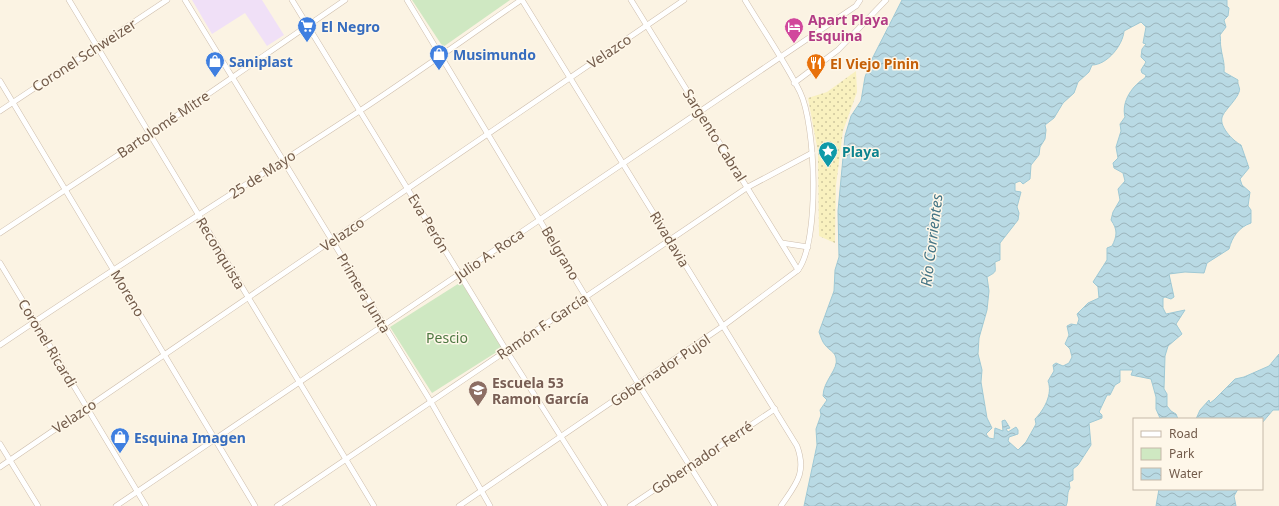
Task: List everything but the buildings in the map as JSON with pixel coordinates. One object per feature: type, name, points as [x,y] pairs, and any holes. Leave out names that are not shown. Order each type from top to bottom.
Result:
[{"type":"street","name":"Reconquista","points":[[69,0],[374,506]]},
{"type":"street","name":"Coronel Schweizer","points":[[0,110],[167,0]]},
{"type":"street","name":"Primera Junta","points":[[185,0],[384,325],[490,506]]},
{"type":"street","name":"Eva Perón","points":[[292,0],[506,350],[605,506]]},
{"type":"street","name":"Bartolomé Mitre","points":[[0,233],[150,134],[232,76],[345,0]]},
{"type":"street","name":"Belgrano","points":[[407,0],[541,219],[639,385],[691,465],[715,506]]},
{"type":"street","name":"25 de Mayo","points":[[0,345],[113,269],[199,216],[360,111],[522,0]]},
{"type":"street","name":"Rivadavia","points":[[522,0],[624,163],[775,409],[796,446],[801,457],[800,474],[798,482],[781,506]]},
{"type":"street","name":"Sargento Cabral","points":[[631,0],[798,270]]},
{"type":"street","name":"Velazco","points":[[0,467],[684,0]]},
{"type":"street","points":[[745,0],[800,92],[805,110],[812,153],[811,233],[804,263],[798,270]]},
{"type":"street","name":"Julio A. Roca","points":[[116,506],[780,58],[856,6],[860,0]]},
{"type":"street","points":[[794,83],[838,50],[886,0]]},
{"type":"street","name":"Moreno","points":[[0,80],[255,506]]},
{"type":"street","name":"Ramón F. García","points":[[277,506],[748,187],[812,153]]},
{"type":"street","points":[[782,243],[808,247]]},
{"type":"street","name":"Coronel Ricardi","points":[[0,263],[146,506]]},
{"type":"street","name":"Gobernador Pujol","points":[[459,506],[639,385],[723,326],[798,270]]},
{"type":"street","name":"Gobernador Ferré","points":[[630,506],[775,409]]},
{"type":"street","points":[[0,444],[38,506]]},
{"type":"shaded area","points":[[192,0],[262,0],[284,35],[267,46],[245,13],[212,34]]},
{"type":"sand","name":"Playa","points":[[856,71],[857,92],[843,131],[836,185],[835,243],[819,236],[818,152],[808,98],[827,92]]},
{"type":"green space","points":[[412,0],[510,0],[443,47]]},
{"type":"green space","name":"Pescio","points":[[461,282],[503,348],[432,393],[390,327]]},
{"type":"water","name":"Río Corrientes","points":[[902,0],[1227,0],[1227,6],[1229,8],[1228,16],[1224,20],[1226,27],[1220,35],[1224,72],[1238,80],[1240,89],[1236,98],[1223,115],[1222,123],[1230,136],[1241,145],[1249,168],[1240,179],[1242,185],[1250,192],[1248,206],[1251,210],[1251,223],[1243,227],[1237,233],[1232,240],[1229,249],[1207,263],[1204,273],[1185,272],[1169,274],[1174,297],[1171,299],[1165,297],[1163,298],[1163,308],[1166,314],[1185,310],[1176,324],[1182,334],[1168,346],[1165,356],[1164,389],[1167,394],[1167,406],[1176,414],[1178,418],[1160,418],[1156,409],[1156,397],[1151,379],[1131,375],[1133,370],[1120,370],[1120,382],[1115,385],[1110,395],[1107,395],[1099,412],[1102,415],[1102,418],[1089,423],[1091,445],[1078,465],[1073,469],[1073,480],[1069,482],[1070,488],[1066,506],[804,506],[817,445],[816,429],[821,415],[820,410],[827,400],[823,396],[825,385],[836,362],[834,354],[825,344],[819,332],[834,291],[835,270],[839,257],[838,211],[845,136],[851,116],[861,101],[865,77],[871,61]],"holes":[[[1141,22],[1146,27],[1143,43],[1146,44],[1142,49],[1141,57],[1146,62],[1141,70],[1142,73],[1146,75],[1145,78],[1132,89],[1126,99],[1124,111],[1125,117],[1120,124],[1121,131],[1116,147],[1118,158],[1113,163],[1114,168],[1123,173],[1125,181],[1118,189],[1120,200],[1113,212],[1111,220],[1116,230],[1115,239],[1112,246],[1107,248],[1107,260],[1093,282],[1098,287],[1099,298],[1088,303],[1077,314],[1079,319],[1077,325],[1071,324],[1067,326],[1069,335],[1065,344],[1070,349],[1072,357],[1069,363],[1063,366],[1056,363],[1053,365],[1054,371],[1048,381],[1049,391],[1047,402],[1035,419],[1036,424],[1026,442],[1018,450],[1008,441],[1009,437],[1018,434],[1018,430],[1016,427],[1008,432],[1006,429],[1010,428],[1005,420],[1002,421],[1003,431],[995,428],[994,439],[989,438],[986,434],[992,428],[987,418],[981,382],[982,370],[978,354],[979,338],[987,310],[989,291],[987,277],[994,272],[995,262],[1000,260],[1000,243],[1018,220],[1019,213],[1017,207],[1021,192],[1015,191],[1015,183],[1020,181],[1023,184],[1030,179],[1031,165],[1039,155],[1040,147],[1045,139],[1045,125],[1054,118],[1063,103],[1074,93],[1078,82],[1089,72],[1092,65],[1103,62],[1108,58],[1121,42],[1124,31]]]},
{"type":"water","points":[[1279,354],[1279,410],[1273,410],[1263,422],[1263,418],[1196,418],[1200,410],[1209,400],[1210,403],[1235,379],[1244,377],[1269,366]]},
{"type":"water","points":[[1159,490],[1237,490],[1234,496],[1236,506],[1156,506]]},
{"type":"place","name":"El Negro","points":[[307,43]]},
{"type":"place","name":"Apart Playa Esquina","points":[[794,44]]},
{"type":"place","name":"Musimundo","points":[[439,71]]},
{"type":"place","name":"Saniplast","points":[[215,78]]},
{"type":"place","name":"El Viejo Pinin","points":[[816,80]]},
{"type":"place","name":"Playa","points":[[828,168]]},
{"type":"place","name":"Escuela 53 Ramon García","points":[[478,407]]},
{"type":"place","name":"Esquina Imagen","points":[[120,454]]}]
